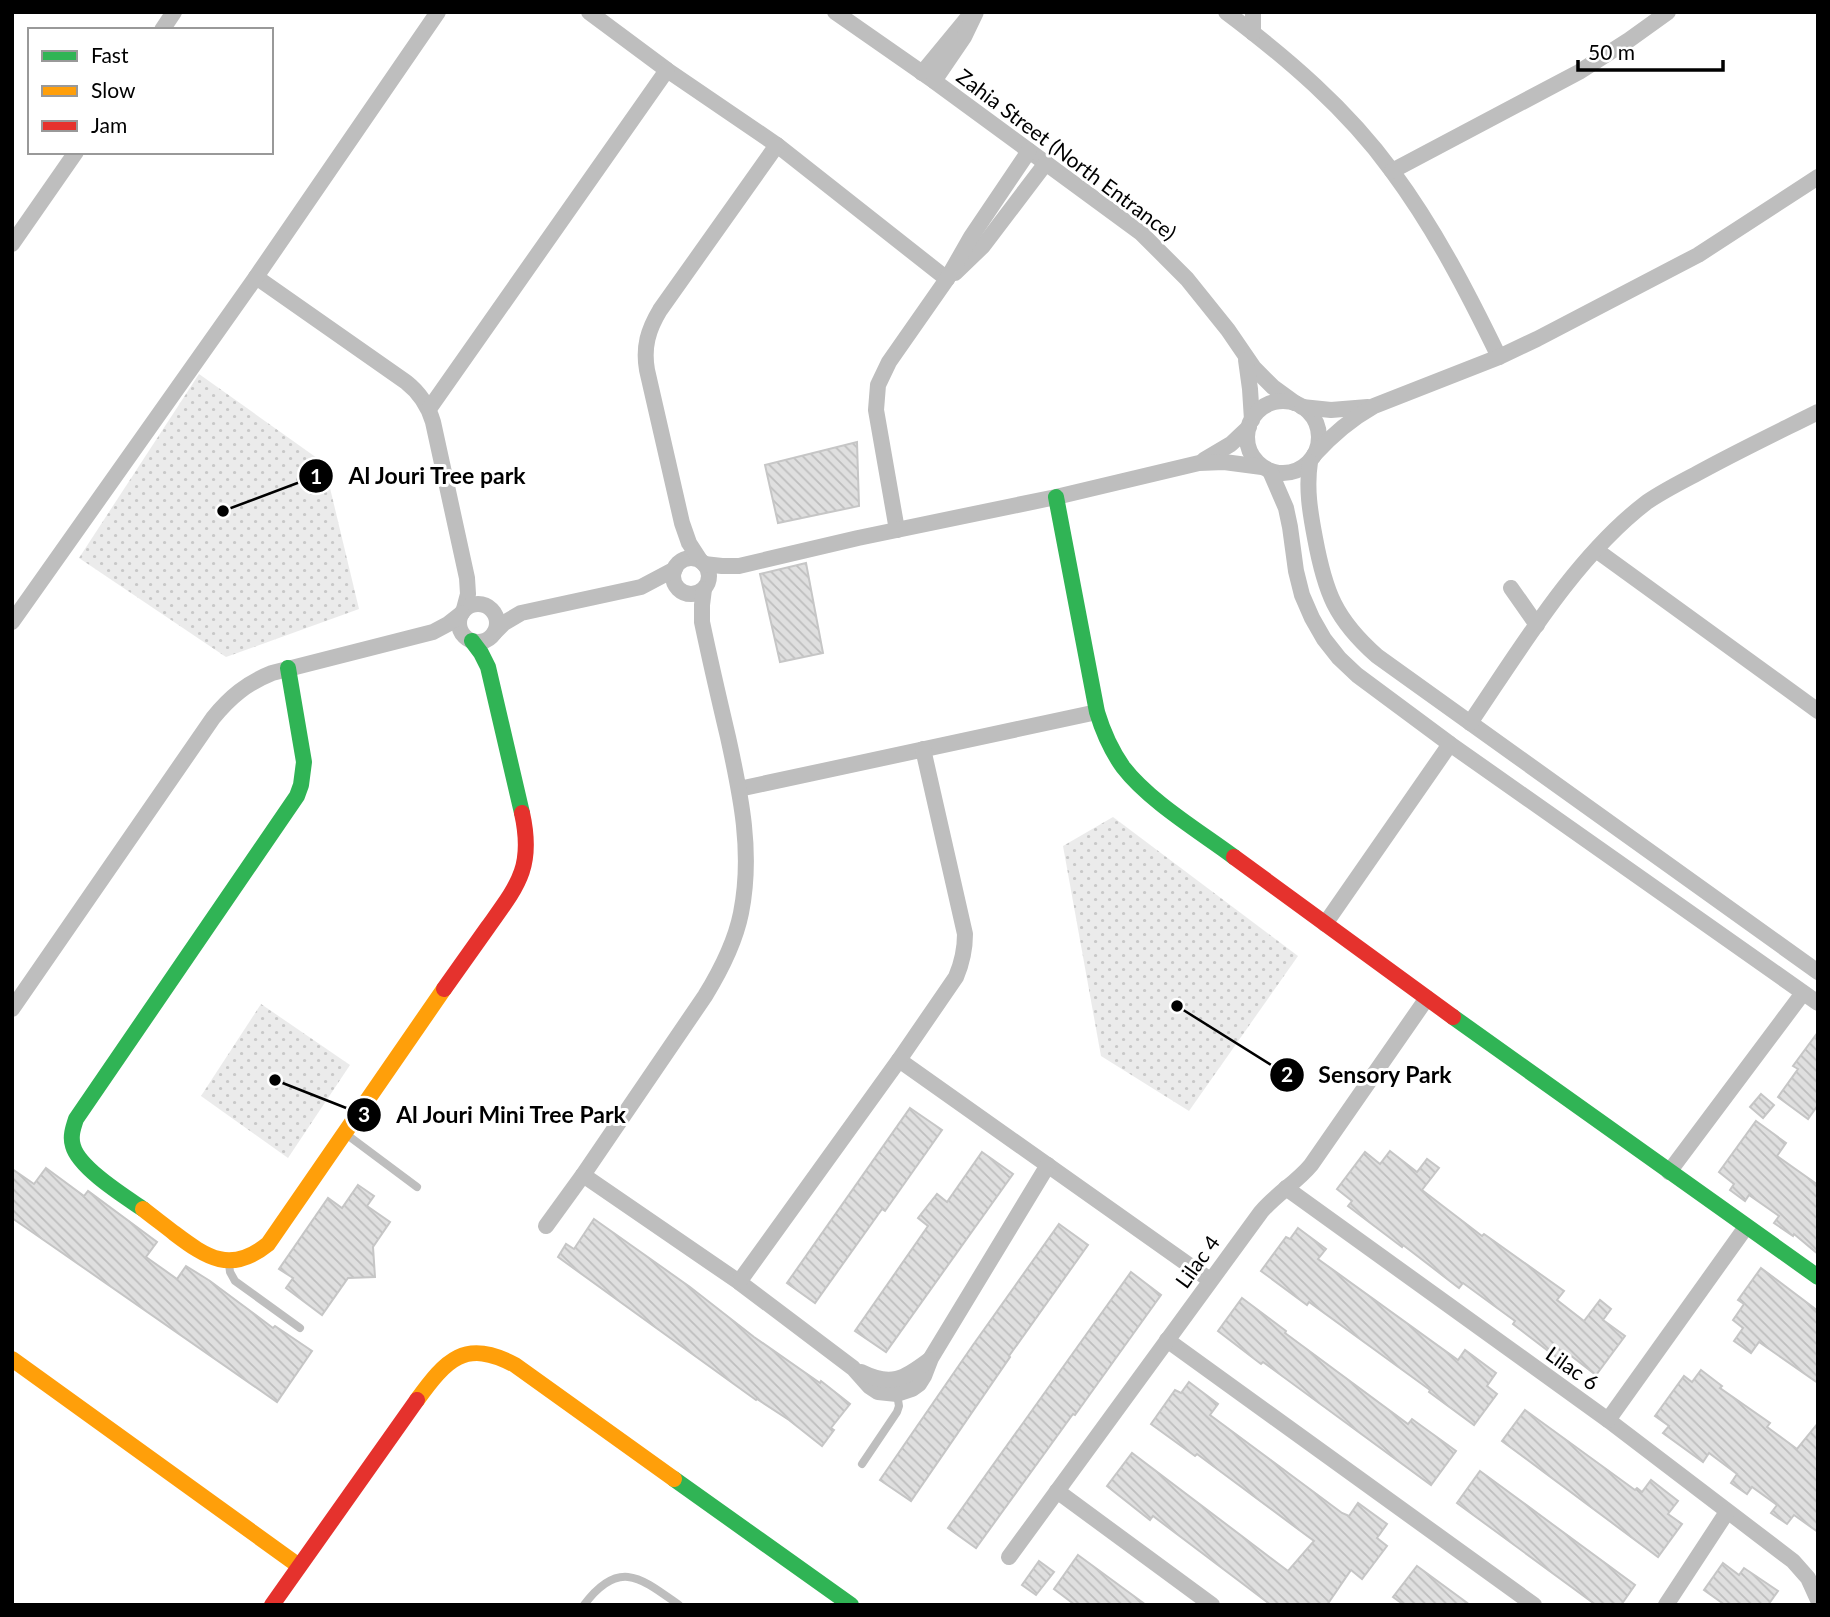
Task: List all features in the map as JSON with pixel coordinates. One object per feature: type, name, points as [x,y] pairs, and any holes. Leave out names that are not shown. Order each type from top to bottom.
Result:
[{"type":"street","points":[[163,28],[174,12]]},
{"type":"street","points":[[12,622],[439,12]]},
{"type":"street","points":[[589,12],[776,145],[947,279]]},
{"type":"street","name":"Zahia Street (North Entrance)","points":[[835,12],[1141,233],[1208,304],[1245,358],[1263,378],[1298,405]]},
{"type":"street","points":[[928,77],[962,23],[975,12]]},
{"type":"street","points":[[1226,12],[1327,97],[1392,171],[1450,262],[1499,358]]},
{"type":"street","points":[[1253,12],[1253,33]]},
{"type":"street","points":[[1392,171],[1568,78],[1668,12]]},
{"type":"street","points":[[429,409],[667,69]]},
{"type":"street","points":[[546,1226],[705,996],[720,971],[741,915],[747,856],[739,789],[702,622],[702,605],[709,575],[682,523],[645,357],[648,332],[660,310],[776,145]]},
{"type":"street","points":[[897,530],[876,410],[878,385],[889,362],[947,279],[971,237],[1030,151]]},
{"type":"street","points":[[12,244],[75,154]]},
{"type":"street","points":[[947,279],[983,246],[1046,163]]},
{"type":"street","points":[[433,632],[483,642],[509,619],[521,614],[641,587],[688,558],[722,566],[740,566],[1199,463],[1224,462],[1281,474],[1292,472],[1301,469],[1336,432],[1374,406],[1499,358],[1698,255],[1818,177]]},
{"type":"street","points":[[256,277],[416,389],[429,409],[467,578],[468,594],[460,627],[481,653],[488,667]]},
{"type":"street","points":[[1245,358],[1250,389],[1250,424],[1247,438],[1249,449],[1254,459],[1266,469],[1286,508],[1302,595],[1324,639],[1339,658],[1357,675],[1450,744],[1818,1003]]},
{"type":"street","points":[[1199,463],[1231,444],[1258,412],[1275,402],[1285,401],[1346,410],[1374,406]]},
{"type":"street","points":[[1298,405],[1312,416],[1318,428],[1319,442],[1312,458],[1308,486],[1322,575],[1338,612],[1355,636],[1377,656],[1818,972]]},
{"type":"street","points":[[1470,723],[1537,625],[1613,532],[1649,501],[1718,462],[1818,412]]},
{"type":"street","points":[[1056,497],[1097,712],[1104,735],[1129,776],[1325,924],[1818,1277]]},
{"type":"street","points":[[682,523],[674,581],[702,622]]},
{"type":"street","points":[[1596,550],[1818,711]]},
{"type":"street","points":[[641,587],[694,594],[740,566]]},
{"type":"street","points":[[288,668],[304,762],[297,796],[76,1119],[71,1137],[76,1156],[89,1169],[195,1248],[217,1259],[229,1261],[244,1259],[268,1244],[516,887],[525,862],[527,836],[488,667],[488,651],[497,627],[496,616],[467,578]]},
{"type":"street","points":[[1511,588],[1537,625]]},
{"type":"street","points":[[12,1009],[225,703],[239,690],[255,680],[288,668],[433,632],[474,604],[521,614]]},
{"type":"street","points":[[739,789],[1097,712]]},
{"type":"street","points":[[1325,924],[1450,744]]},
{"type":"street","points":[[739,1282],[956,977],[965,949],[965,934],[923,749]]},
{"type":"street","points":[[1496,776],[1514,753]]},
{"type":"street","points":[[1669,1172],[1803,993]]},
{"type":"street","name":"Lilac 4","points":[[1009,1557],[1261,1212],[1311,1165],[1427,998]]},
{"type":"street","points":[[899,1060],[1210,1280]]},
{"type":"street","points":[[583,1175],[739,1282],[853,1368],[869,1386],[878,1392],[897,1394],[919,1384],[931,1358],[1048,1165]]},
{"type":"street","name":"Lilac 6","points":[[1286,1188],[1608,1420],[1793,1561],[1808,1578],[1818,1600]]},
{"type":"street","points":[[1608,1420],[1746,1227]]},
{"type":"street","points":[[1167,1340],[1534,1605]]},
{"type":"street","points":[[271,1605],[434,1376],[447,1362],[463,1354],[481,1352],[499,1355],[515,1365],[851,1605]]},
{"type":"street","points":[[853,1368],[877,1379],[894,1380],[904,1378],[931,1358]]},
{"type":"street","points":[[12,1359],[299,1566]]},
{"type":"street","points":[[1057,1492],[1212,1605]]},
{"type":"street","points":[[1666,1605],[1727,1512]]},
{"type":"lane","points":[[344,1132],[417,1187]]},
{"type":"lane","points":[[229,1261],[230,1272],[235,1281],[300,1328]]},
{"type":"lane","points":[[862,1464],[897,1412],[897,1394]]},
{"type":"lane","points":[[584,1605],[602,1584],[623,1577],[646,1581],[679,1605]]},
{"type":"shaded area","points":[[199,374],[324,463],[359,609],[226,657],[79,558]]},
{"type":"shaded area","points":[[1113,817],[1298,956],[1189,1111],[1101,1056],[1063,846]]},
{"type":"shaded area","points":[[261,1004],[350,1065],[288,1158],[201,1096]]},
{"type":"building","points":[[857,442],[859,506],[778,523],[765,465]]},
{"type":"building","points":[[806,563],[823,653],[780,662],[760,574]]},
{"type":"building","points":[[1818,1032],[1818,1105],[1808,1119],[1778,1097],[1798,1069],[1793,1066]]},
{"type":"building","points":[[1761,1094],[1774,1105],[1763,1118],[1750,1107]]},
{"type":"building","points":[[910,1108],[942,1130],[815,1303],[787,1283]]},
{"type":"building","points":[[1756,1121],[1786,1143],[1777,1156],[1818,1185],[1818,1254],[1794,1234],[1793,1236],[1774,1223],[1779,1216],[1749,1195],[1745,1201],[1730,1190],[1734,1184],[1719,1172]]},
{"type":"building","points":[[1390,1151],[1417,1172],[1427,1159],[1439,1168],[1422,1190],[1482,1236],[1484,1234],[1564,1291],[1557,1300],[1584,1321],[1600,1300],[1611,1309],[1603,1320],[1625,1336],[1596,1375],[1570,1355],[1564,1363],[1513,1324],[1515,1321],[1463,1283],[1459,1288],[1348,1206],[1352,1201],[1337,1189],[1365,1152],[1380,1164]]},
{"type":"building","points":[[982,1152],[1013,1174],[886,1352],[855,1331],[928,1226],[918,1218],[937,1194],[947,1202]]},
{"type":"building","points":[[46,1168],[84,1196],[88,1191],[157,1242],[146,1257],[177,1279],[186,1266],[273,1328],[275,1326],[312,1351],[277,1402],[12,1218],[12,1169],[34,1184]]},
{"type":"building","points":[[358,1185],[374,1196],[367,1206],[390,1222],[373,1247],[375,1277],[348,1278],[322,1315],[286,1288],[293,1278],[279,1269],[328,1198],[342,1208]]},
{"type":"building","points":[[594,1219],[850,1404],[831,1428],[834,1430],[822,1446],[558,1257],[566,1244],[574,1249]]},
{"type":"building","points":[[1059,1224],[1088,1245],[911,1501],[880,1480]]},
{"type":"building","points":[[1298,1228],[1326,1249],[1318,1259],[1458,1360],[1465,1350],[1496,1373],[1487,1386],[1497,1394],[1474,1425],[1309,1302],[1307,1305],[1261,1271],[1286,1237],[1290,1239]]},
{"type":"building","points":[[1761,1268],[1818,1311],[1818,1383],[1759,1342],[1751,1353],[1734,1341],[1743,1328],[1733,1320],[1744,1304],[1738,1300]]},
{"type":"building","points":[[1131,1272],[1161,1295],[976,1548],[948,1528]]},
{"type":"building","points":[[1242,1298],[1408,1424],[1412,1419],[1456,1451],[1431,1485],[1218,1331]]},
{"type":"building","points":[[1701,1370],[1722,1386],[1720,1388],[1770,1423],[1767,1427],[1797,1449],[1818,1423],[1818,1532],[1794,1515],[1787,1524],[1771,1513],[1777,1505],[1752,1487],[1747,1494],[1731,1483],[1737,1474],[1709,1453],[1703,1462],[1663,1433],[1669,1426],[1655,1416],[1684,1376],[1692,1382]]},
{"type":"building","points":[[1189,1382],[1218,1404],[1210,1415],[1342,1513],[1349,1516],[1358,1503],[1387,1524],[1377,1538],[1387,1546],[1362,1579],[1351,1570],[1327,1605],[1271,1605],[1153,1516],[1150,1520],[1107,1486],[1132,1453],[1288,1571],[1314,1541],[1197,1454],[1195,1456],[1151,1424],[1175,1390],[1181,1393]]},
{"type":"building","points":[[1525,1410],[1635,1490],[1637,1488],[1642,1492],[1651,1480],[1678,1501],[1668,1514],[1682,1524],[1658,1557],[1502,1441]]},
{"type":"building","points":[[1480,1471],[1635,1585],[1621,1605],[1596,1605],[1457,1503]]},
{"type":"building","points":[[1078,1555],[1146,1605],[1075,1605],[1054,1589]]},
{"type":"building","points":[[1039,1561],[1054,1572],[1036,1595],[1022,1585]]},
{"type":"building","points":[[1723,1563],[1739,1575],[1744,1568],[1778,1591],[1768,1605],[1725,1605],[1704,1590]]},
{"type":"building","points":[[1417,1566],[1470,1605],[1404,1605],[1393,1597]]},
{"type":"traffic: fast","points":[[1056,497],[1097,712],[1111,747],[1123,767],[1146,792],[1234,857]]},
{"type":"traffic: fast","points":[[472,641],[488,667],[522,813]]},
{"type":"traffic: fast","points":[[143,1209],[103,1181],[84,1163],[73,1146],[74,1126],[76,1119],[297,796],[304,762],[288,668]]},
{"type":"traffic: fast","points":[[1453,1017],[1818,1277]]},
{"type":"traffic: fast","points":[[674,1479],[851,1605]]},
{"type":"traffic: slow","points":[[143,1209],[197,1249],[220,1259],[242,1258],[268,1244],[444,989]]},
{"type":"traffic: slow","points":[[417,1400],[438,1374],[458,1357],[483,1353],[498,1357],[515,1365],[674,1479]]},
{"type":"traffic: slow","points":[[12,1359],[299,1566]]},
{"type":"traffic: jam","points":[[444,989],[508,899],[521,874],[526,848],[522,813]]},
{"type":"traffic: jam","points":[[1234,857],[1453,1017]]},
{"type":"traffic: jam","points":[[272,1605],[417,1400]]},
{"type":"place","name":"Al Jouri Tree park","points":[[223,511]]},
{"type":"place","name":"Sensory Park","points":[[1177,1006]]},
{"type":"place","name":"Al Jouri Mini Tree Park","points":[[275,1080]]}]
